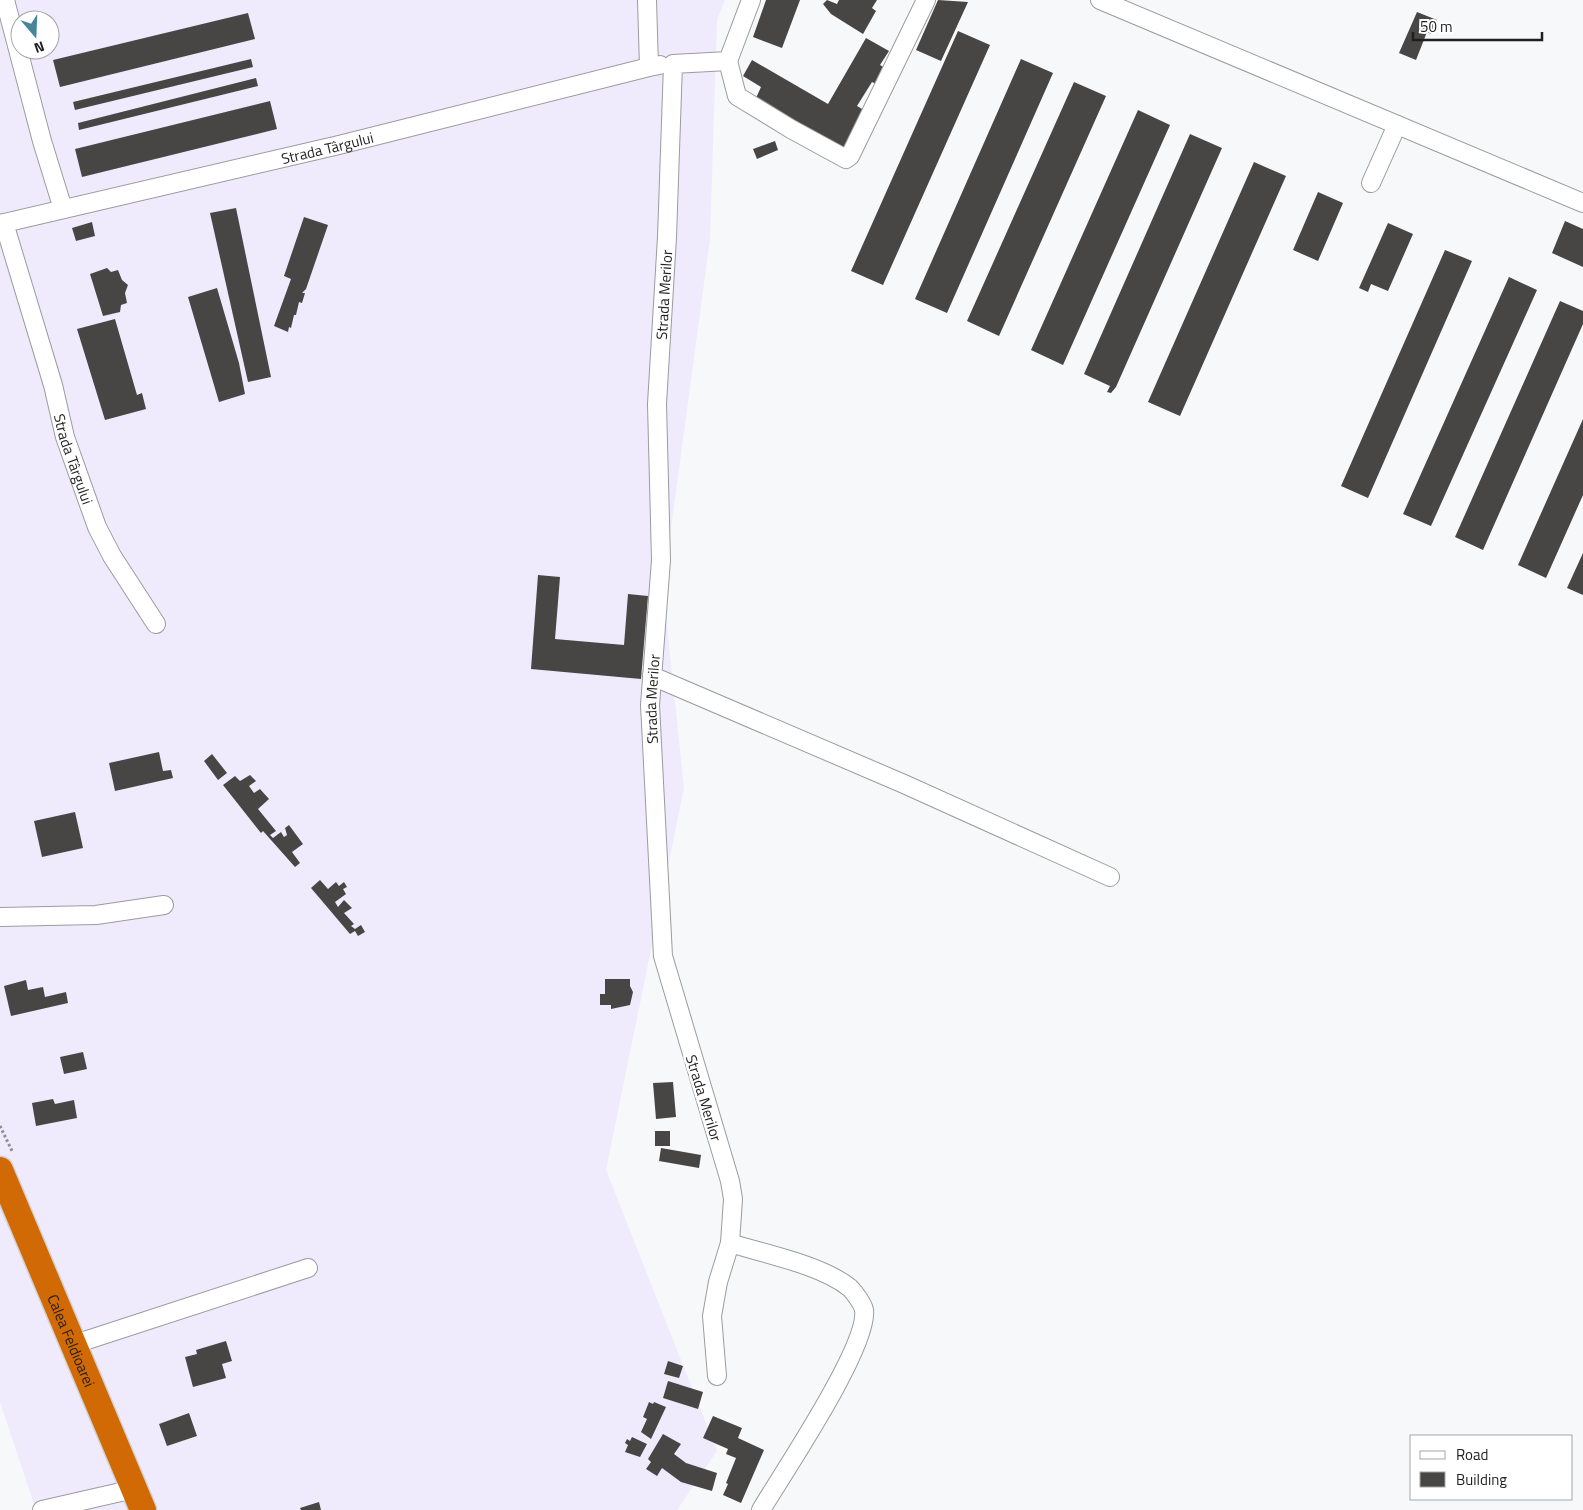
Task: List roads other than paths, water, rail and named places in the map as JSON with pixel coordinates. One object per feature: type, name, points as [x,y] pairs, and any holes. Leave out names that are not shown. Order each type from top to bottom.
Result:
[{"type":"highway","name":"Calea Feldioarei","points":[[0,1170],[139,1499]]},
{"type":"street","points":[[5,0],[39,132],[63,209]]},
{"type":"street","points":[[647,0],[649,67]]},
{"type":"street","points":[[750,0],[728,61],[738,96],[791,129],[846,159],[850,156],[926,0]]},
{"type":"street","points":[[1100,0],[1583,204]]},
{"type":"street","points":[[673,64],[728,61]]},
{"type":"street","name":"Strada Târgului","points":[[156,624],[112,556],[97,527],[65,437],[53,385],[2,224],[348,142],[649,67],[673,64]]},
{"type":"street","name":"Strada Merilor","points":[[673,64],[667,237],[657,404],[661,560],[650,705],[663,956],[730,1181],[733,1199],[730,1242],[718,1282],[712,1316],[717,1376]]},
{"type":"street","points":[[1372,183],[1396,125]]},
{"type":"street","points":[[652,676],[904,784],[1110,877]]},
{"type":"street","points":[[0,917],[96,915],[164,905]]},
{"type":"street","points":[[730,1242],[830,1274],[852,1289],[864,1309],[862,1332],[847,1366],[760,1510]]},
{"type":"street","points":[[75,1344],[308,1268]]},
{"type":"street","points":[[42,1510],[139,1499]]}]
